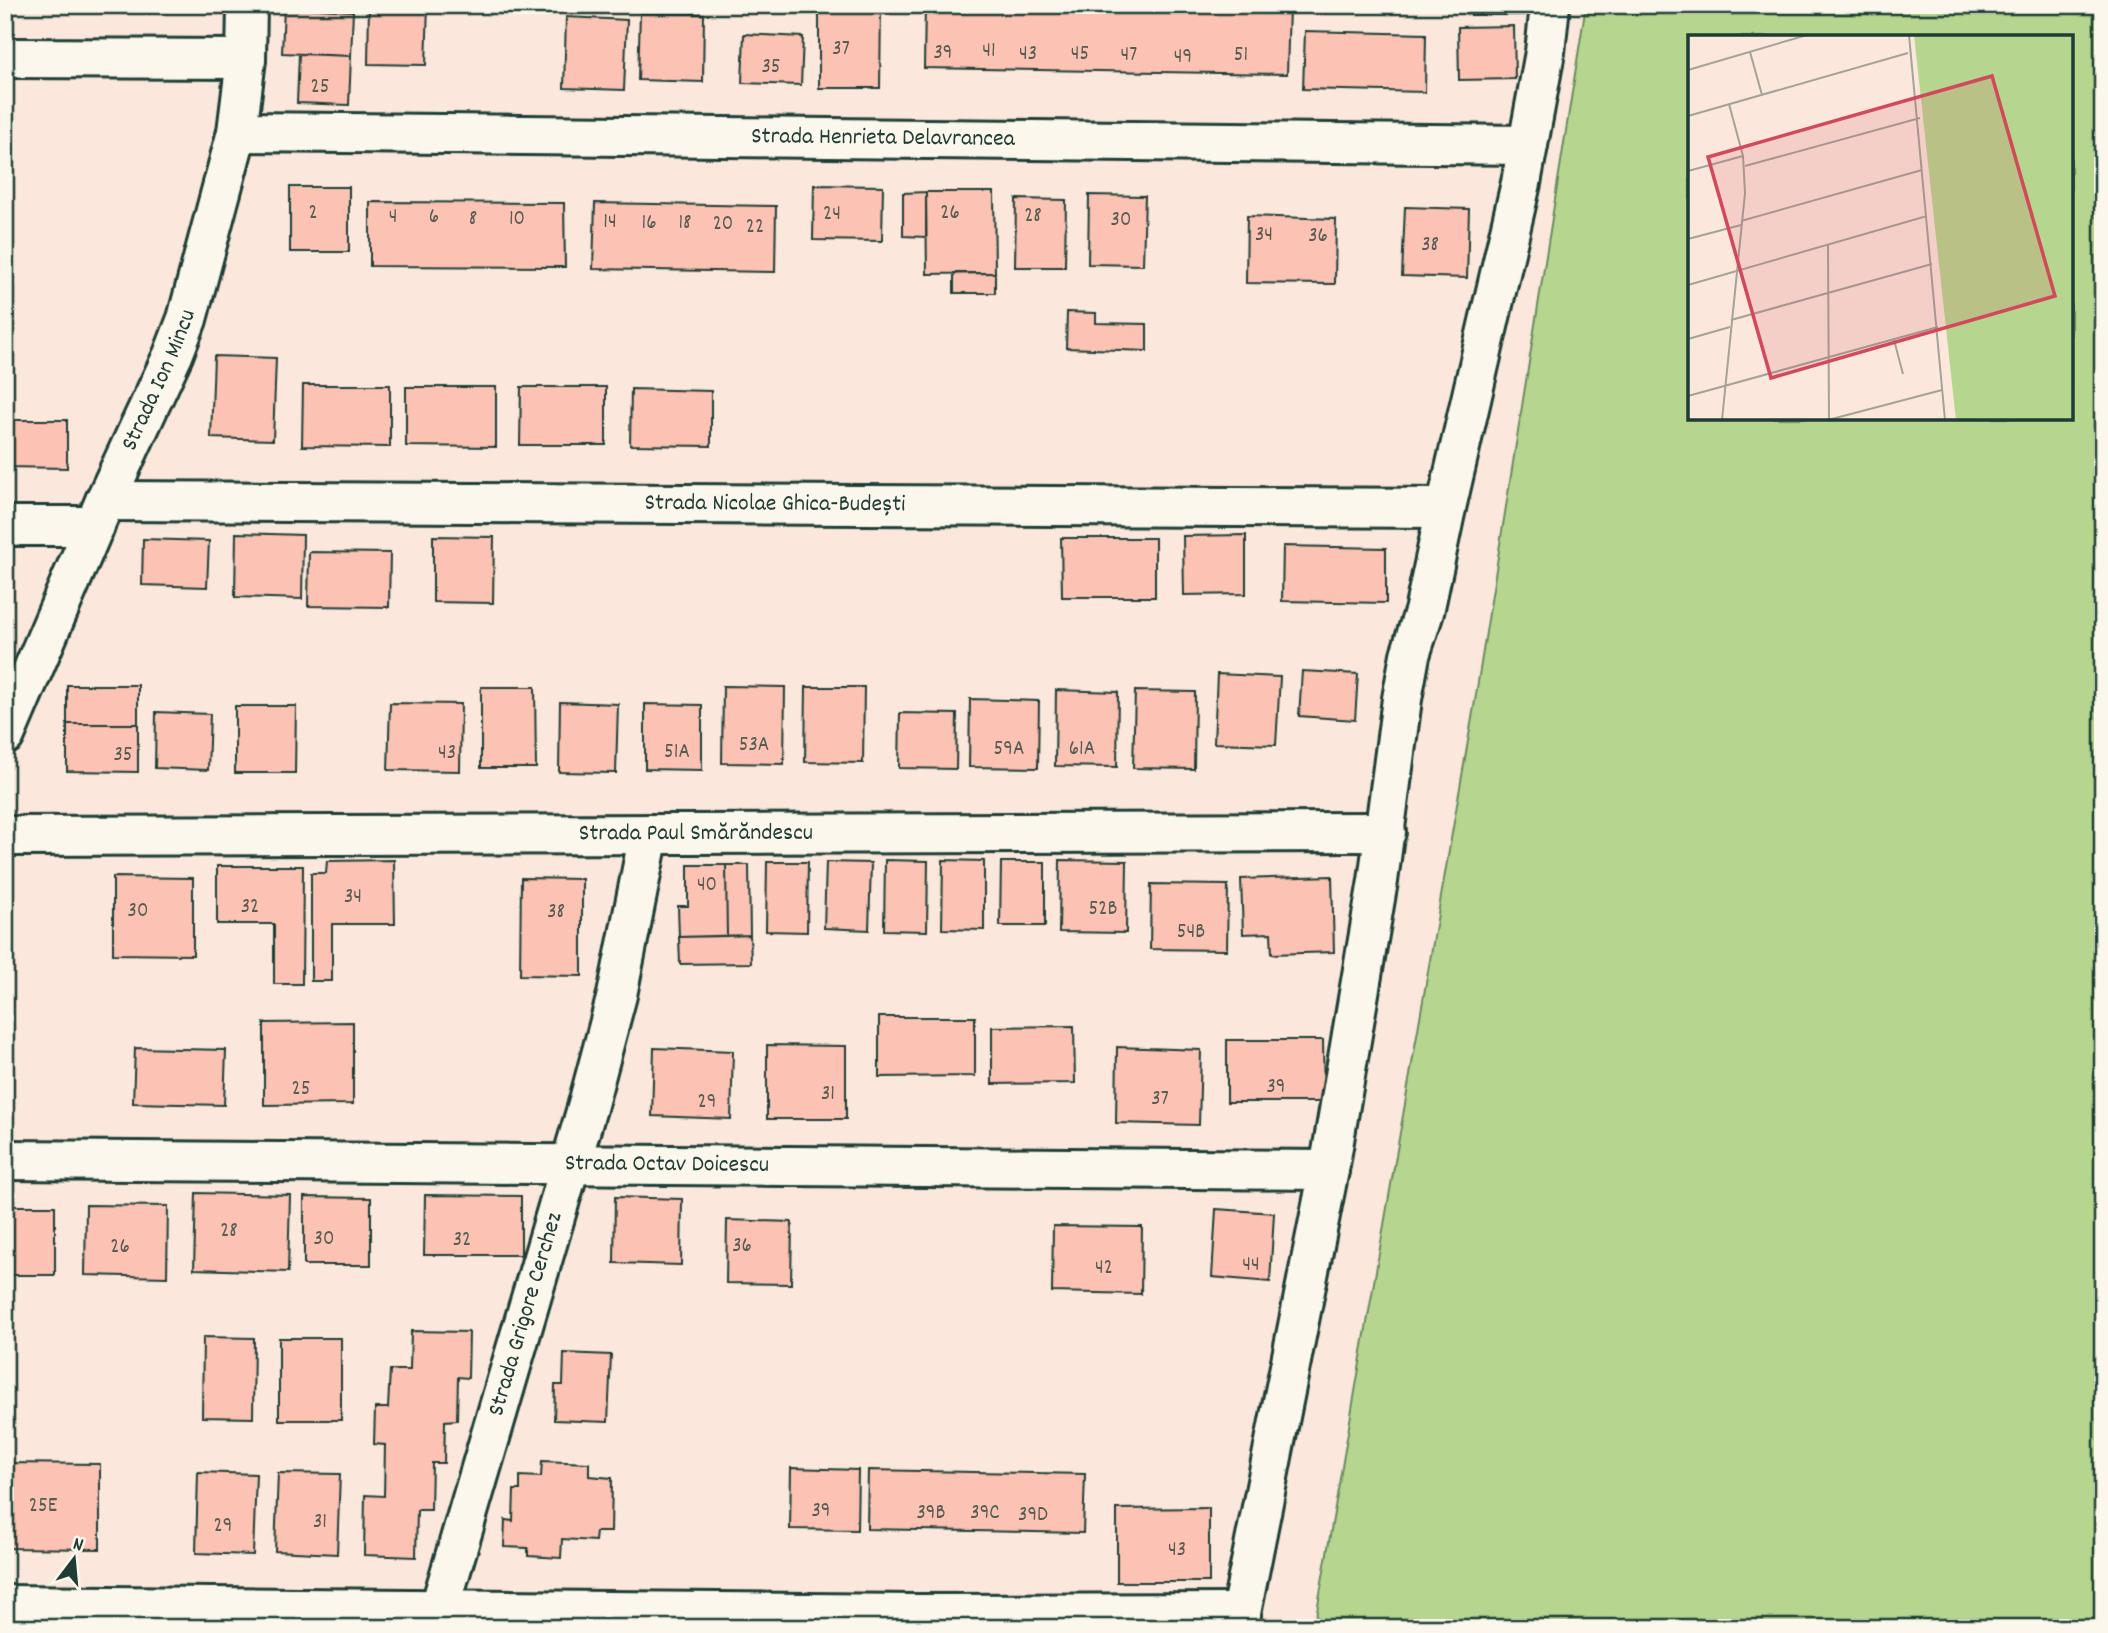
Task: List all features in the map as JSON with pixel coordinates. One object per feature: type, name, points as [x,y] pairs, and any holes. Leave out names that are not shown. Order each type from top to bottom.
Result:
[{"type":"street","name":"Strada Ion Mincu","points":[[5,735],[187,319],[237,132],[246,59],[247,5]]},
{"type":"street","points":[[5,1605],[437,1619],[901,1614],[1239,1620],[1329,1170],[1385,832],[1410,655],[1424,612],[1528,145],[1545,52],[1550,5]]},
{"type":"street","points":[[5,58],[246,59]]},
{"type":"street","name":"Strada Henrieta Delavrancea","points":[[237,132],[1528,145]]},
{"type":"street","name":"Strada Nicolae Ghica-Budești","points":[[5,526],[100,514],[1446,508]]},
{"type":"street","name":"Strada Paul Smărăndescu","points":[[5,836],[1385,832]]},
{"type":"street","name":"Strada Grigore Cerchez","points":[[437,1619],[572,1164],[617,995],[649,834]]},
{"type":"street","name":"Strada Octav Doicescu","points":[[5,1160],[1329,1170]]},
{"type":"green space","points":[[1586,5],[2103,5],[2103,1628],[1314,1628],[1475,701]]},
{"type":"building","points":[[369,5],[428,5],[426,65],[368,64]]},
{"type":"building","points":[[819,5],[881,5],[880,88],[819,88]]},
{"type":"building","points":[[925,5],[1289,7],[1287,74],[924,68]]},
{"type":"building","points":[[1471,5],[1524,5],[1524,15],[1471,15]]},
{"type":"building","points":[[284,7],[353,11],[351,56],[282,53]]},
{"type":"building","points":[[640,13],[704,14],[703,82],[638,80]]},
{"type":"building","points":[[566,17],[627,20],[624,90],[564,88]]},
{"type":"building","points":[[1514,26],[1515,79],[1459,80],[1458,27]]},
{"type":"building","points":[[1305,31],[1426,34],[1425,92],[1303,89]]},
{"type":"building","points":[[744,34],[803,37],[801,85],[742,83]]},
{"type":"building","points":[[299,54],[351,56],[349,105],[297,103]]},
{"type":"building","points":[[814,185],[883,186],[882,241],[813,240]]},
{"type":"building","points":[[290,187],[349,187],[349,252],[290,252]]},
{"type":"building","points":[[926,192],[926,237],[903,236],[903,193]]},
{"type":"building","points":[[926,192],[994,192],[995,273],[927,274]]},
{"type":"building","points":[[1089,195],[1145,196],[1143,265],[1088,264]]},
{"type":"building","points":[[1016,199],[1066,200],[1065,267],[1015,267]]},
{"type":"building","points":[[370,202],[564,203],[565,267],[370,266]]},
{"type":"building","points":[[595,203],[776,206],[775,272],[593,269]]},
{"type":"building","points":[[1405,207],[1469,209],[1467,278],[1402,276]]},
{"type":"building","points":[[1247,216],[1336,219],[1335,284],[1246,283]]},
{"type":"building","points":[[954,273],[995,273],[995,293],[954,293]]},
{"type":"building","points":[[1067,312],[1096,313],[1096,323],[1147,324],[1147,351],[1066,348]]},
{"type":"building","points":[[214,356],[276,358],[273,440],[211,438]]},
{"type":"building","points":[[303,385],[390,385],[390,447],[302,446]]},
{"type":"building","points":[[406,387],[496,387],[496,447],[406,446]]},
{"type":"building","points":[[521,387],[606,387],[606,445],[520,445]]},
{"type":"building","points":[[631,389],[711,391],[711,446],[630,445]]},
{"type":"building","points":[[5,420],[67,420],[67,468],[5,467]]},
{"type":"building","points":[[236,533],[303,535],[302,599],[235,597]]},
{"type":"building","points":[[1246,535],[1246,594],[1184,595],[1183,536]]},
{"type":"building","points":[[433,536],[494,537],[493,603],[433,602]]},
{"type":"building","points":[[1061,538],[1155,538],[1155,597],[1062,597]]},
{"type":"building","points":[[143,539],[209,541],[207,587],[142,585]]},
{"type":"building","points":[[1283,546],[1386,548],[1386,603],[1282,601]]},
{"type":"building","points":[[309,552],[390,553],[389,607],[308,606]]},
{"type":"building","points":[[1302,671],[1358,674],[1355,720],[1299,716]]},
{"type":"building","points":[[1217,674],[1280,677],[1276,745],[1214,743]]},
{"type":"building","points":[[67,685],[138,685],[138,724],[67,724]]},
{"type":"building","points":[[723,686],[785,687],[784,764],[722,763]]},
{"type":"building","points":[[481,687],[535,687],[536,768],[481,768]]},
{"type":"building","points":[[806,687],[864,687],[863,763],[805,762]]},
{"type":"building","points":[[1056,690],[1118,692],[1117,767],[1055,766]]},
{"type":"building","points":[[1135,691],[1195,692],[1194,769],[1133,768]]},
{"type":"building","points":[[970,699],[1039,701],[1038,768],[969,767]]},
{"type":"building","points":[[560,702],[618,704],[616,773],[559,772]]},
{"type":"building","points":[[390,703],[461,704],[460,771],[388,770]]},
{"type":"building","points":[[645,704],[702,705],[702,770],[645,769]]},
{"type":"building","points":[[235,706],[296,706],[295,773],[235,773]]},
{"type":"building","points":[[156,712],[210,714],[208,770],[155,768]]},
{"type":"building","points":[[900,713],[957,714],[956,769],[899,768]]},
{"type":"building","points":[[67,724],[138,724],[138,772],[67,771]]},
{"type":"building","points":[[394,860],[395,924],[332,924],[332,981],[311,981],[311,873],[326,873],[327,861]]},
{"type":"building","points":[[885,860],[928,861],[927,931],[884,930]]},
{"type":"building","points":[[943,860],[984,861],[984,930],[942,929]]},
{"type":"building","points":[[1060,860],[1127,861],[1126,933],[1059,932]]},
{"type":"building","points":[[767,862],[808,862],[807,932],[766,931]]},
{"type":"building","points":[[826,862],[871,863],[869,930],[824,928]]},
{"type":"building","points":[[1001,862],[1045,862],[1045,926],[1000,926]]},
{"type":"building","points":[[688,865],[726,865],[727,936],[679,937],[678,906],[688,906]]},
{"type":"building","points":[[726,865],[749,865],[750,935],[727,936]]},
{"type":"building","points":[[217,866],[303,866],[302,984],[274,984],[274,924],[217,924]]},
{"type":"building","points":[[1332,876],[1334,952],[1272,954],[1271,933],[1243,934],[1241,879]]},
{"type":"building","points":[[113,877],[193,878],[193,955],[113,954]]},
{"type":"building","points":[[521,878],[582,879],[582,976],[520,975]]},
{"type":"building","points":[[1151,884],[1228,885],[1227,950],[1150,949]]},
{"type":"building","points":[[750,935],[751,963],[680,964],[679,937]]},
{"type":"building","points":[[879,1017],[975,1017],[975,1076],[879,1077]]},
{"type":"building","points":[[353,1022],[353,1104],[264,1105],[264,1023]]},
{"type":"building","points":[[1074,1026],[1075,1083],[992,1084],[992,1027]]},
{"type":"building","points":[[1227,1040],[1323,1040],[1324,1102],[1227,1102]]},
{"type":"building","points":[[767,1045],[846,1046],[846,1119],[767,1119]]},
{"type":"building","points":[[1117,1047],[1201,1050],[1199,1125],[1116,1123]]},
{"type":"building","points":[[135,1048],[226,1050],[224,1105],[133,1103]]},
{"type":"building","points":[[654,1048],[733,1051],[731,1119],[652,1116]]},
{"type":"building","points":[[196,1193],[290,1195],[288,1272],[194,1269]]},
{"type":"building","points":[[425,1195],[521,1196],[521,1255],[424,1255]]},
{"type":"building","points":[[304,1197],[371,1198],[371,1265],[304,1265]]},
{"type":"building","points":[[615,1197],[682,1199],[681,1265],[614,1263]]},
{"type":"building","points":[[86,1205],[168,1206],[167,1277],[85,1275]]},
{"type":"building","points":[[5,1206],[55,1206],[55,1275],[5,1275]]},
{"type":"building","points":[[1216,1209],[1274,1213],[1270,1282],[1212,1277]]},
{"type":"building","points":[[727,1220],[792,1222],[791,1284],[726,1283]]},
{"type":"building","points":[[1053,1226],[1142,1227],[1141,1294],[1052,1292]]},
{"type":"building","points":[[411,1331],[469,1332],[468,1378],[458,1377],[457,1420],[445,1421],[444,1463],[432,1463],[431,1510],[417,1510],[416,1557],[364,1555],[365,1495],[384,1496],[385,1445],[374,1444],[375,1408],[388,1408],[390,1370],[410,1370]]},
{"type":"building","points":[[203,1337],[254,1338],[253,1418],[202,1417]]},
{"type":"building","points":[[279,1338],[341,1338],[341,1420],[279,1420]]},
{"type":"building","points":[[564,1353],[611,1355],[608,1422],[554,1420],[555,1385],[563,1385]]},
{"type":"building","points":[[542,1461],[589,1463],[589,1476],[612,1478],[611,1532],[596,1532],[595,1541],[562,1539],[561,1558],[528,1556],[528,1548],[504,1547],[505,1520],[513,1521],[514,1490],[520,1490],[520,1476],[541,1477]]},
{"type":"building","points":[[5,1463],[100,1464],[100,1549],[5,1548]]},
{"type":"building","points":[[791,1468],[858,1470],[857,1530],[790,1529]]},
{"type":"building","points":[[868,1470],[1085,1474],[1083,1533],[867,1529]]},
{"type":"building","points":[[198,1472],[256,1474],[253,1555],[196,1553]]},
{"type":"building","points":[[278,1473],[340,1474],[337,1554],[275,1551]]},
{"type":"building","points":[[1209,1508],[1209,1582],[1117,1582],[1117,1509]]}]
